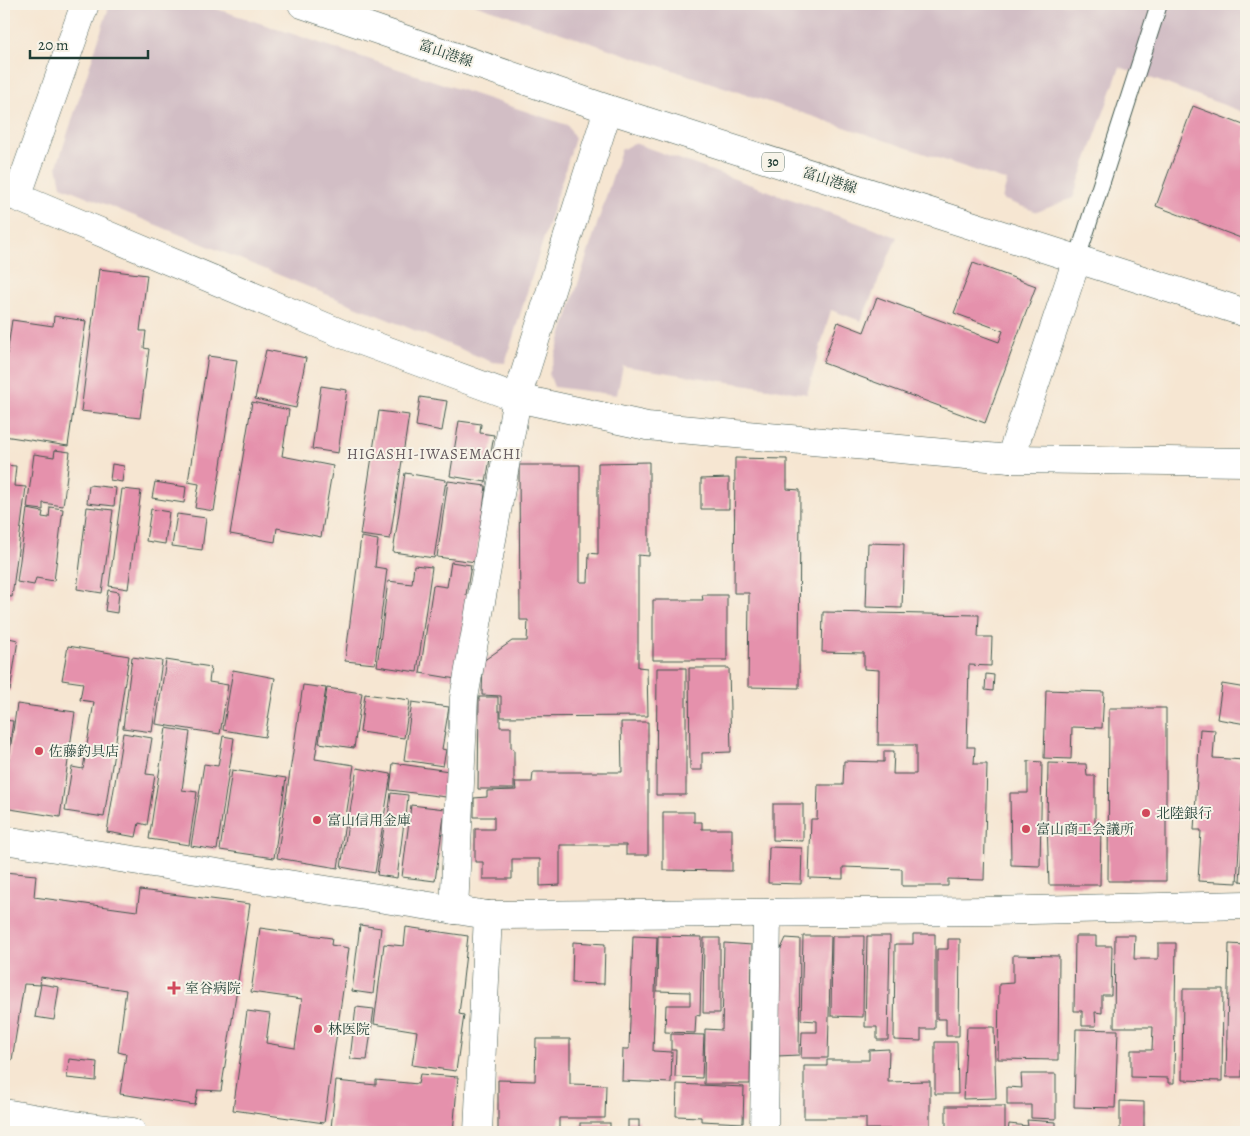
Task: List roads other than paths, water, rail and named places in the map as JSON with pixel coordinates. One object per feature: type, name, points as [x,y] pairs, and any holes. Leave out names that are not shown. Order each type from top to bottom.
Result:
[{"type":"street","points":[[85,4],[10,193],[344,336],[517,398],[647,426],[1010,459],[1246,462]]},
{"type":"street","name":"富山港線","points":[[302,4],[608,109],[1246,313]]},
{"type":"street","points":[[454,910],[464,698],[517,398],[608,109]]},
{"type":"street","points":[[1010,459],[1077,259]]},
{"type":"street","points":[[4,840],[488,915],[991,911],[1246,905]]},
{"type":"street","points":[[764,1132],[767,913]]},
{"type":"street","points":[[478,1132],[488,915]]},
{"type":"street","points":[[4,1113],[80,1126],[132,1132]]},
{"type":"lane","points":[[1077,259],[1159,4]]},
{"type":"place","name":"佐藤釣具店","points":[[39,751]]},
{"type":"place","name":"北陸銀行","points":[[1146,813]]},
{"type":"place","name":"富山信用金庫","points":[[317,820]]},
{"type":"place","name":"富山商工会議所","points":[[1026,829]]},
{"type":"place","name":"室谷病院","points":[[174,988]]},
{"type":"place","name":"林医院","points":[[318,1029]]},
{"type":"district","name":"HIGASHI-IWASEMACHI","points":[[434,454]]}]
